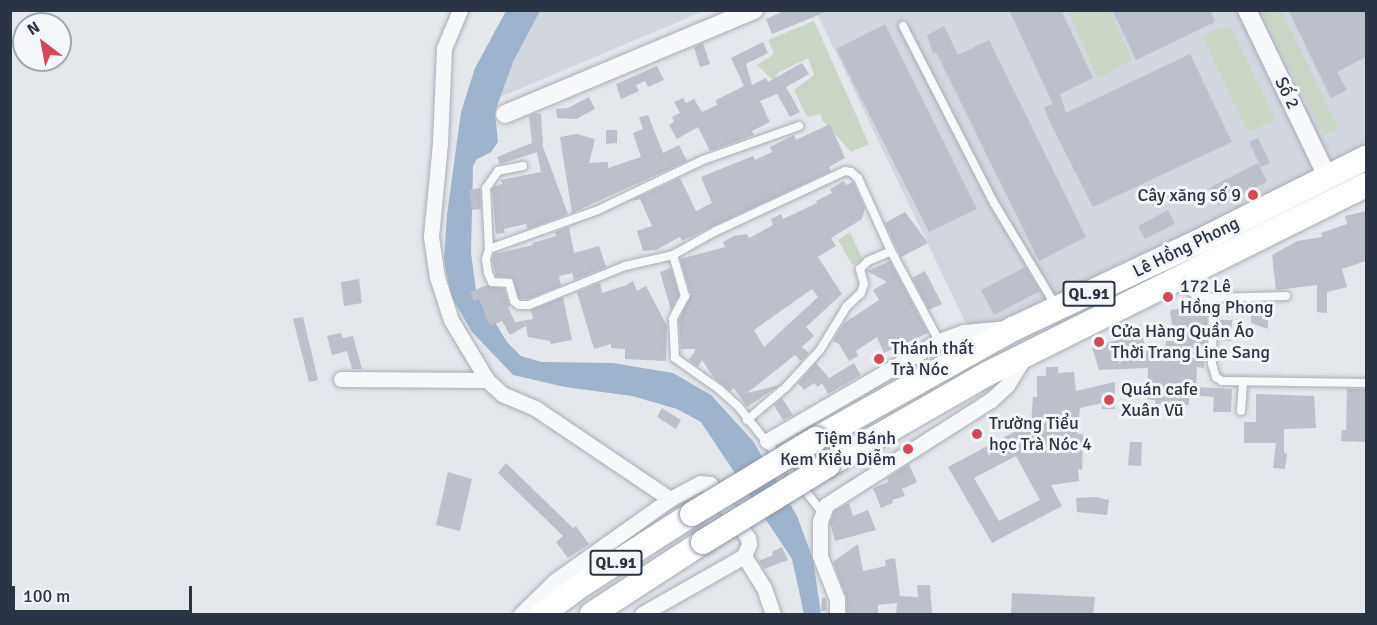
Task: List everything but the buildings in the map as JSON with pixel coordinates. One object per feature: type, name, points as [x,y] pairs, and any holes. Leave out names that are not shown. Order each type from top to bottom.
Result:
[{"type":"highway","name":"Lê Hồng Phong","points":[[556,592],[692,514],[816,438],[1015,328],[1206,238],[1366,158]]},
{"type":"highway","points":[[1327,176],[1337,197]]},
{"type":"highway","name":"Lê Hồng Phong","points":[[592,615],[703,542],[828,465],[1026,355],[1176,282],[1337,197],[1366,185]]},
{"type":"highway","name":"QL.91","points":[[542,615],[556,592]]},
{"type":"street","points":[[460,10],[444,48],[440,143],[431,237],[437,277],[450,321],[494,386]]},
{"type":"street","points":[[505,114],[754,10]]},
{"type":"street","name":"Số 2","points":[[1247,10],[1327,176]]},
{"type":"street","points":[[767,441],[939,341],[964,332],[1015,328]]},
{"type":"street","points":[[837,615],[837,599],[820,556],[822,512],[832,501],[991,400],[1007,385],[1026,355]]},
{"type":"street","points":[[341,379],[494,386],[535,408],[670,500]]},
{"type":"street","points":[[521,615],[556,592],[670,500],[700,483],[710,484],[748,538],[750,544],[744,556],[642,615]]},
{"type":"street","points":[[744,556],[764,588],[773,615]]},
{"type":"lane","points":[[903,26],[994,204],[1058,309]]},
{"type":"lane","points":[[489,249],[598,210],[703,160],[799,126]]},
{"type":"lane","points":[[523,166],[498,171],[486,188],[489,249],[486,265],[491,280],[496,283],[509,282],[516,304],[523,307],[625,266],[673,255],[716,231],[845,171],[858,177],[891,251],[939,341]]},
{"type":"lane","points":[[747,420],[786,387],[820,350],[847,306],[861,293],[864,284],[860,269],[868,261],[891,251]]},
{"type":"lane","points":[[673,255],[685,297],[673,319],[675,358],[720,390],[738,406],[822,512]]},
{"type":"lane","points":[[1176,282],[1196,295],[1213,298],[1286,296]]},
{"type":"lane","points":[[1213,298],[1213,372],[1222,381],[1366,383]]},
{"type":"lane","points":[[1241,411],[1243,381]]},
{"type":"shaded area","points":[[540,11],[704,11],[500,97],[513,62]]},
{"type":"shaded area","points":[[816,11],[1366,11],[1366,147],[973,338]]},
{"type":"green space","points":[[1110,11],[1132,59],[1098,79],[1069,13]]},
{"type":"green space","points":[[1261,11],[1281,11],[1339,129],[1324,135]]},
{"type":"green space","points":[[814,21],[869,144],[851,152],[822,120],[821,114],[807,117],[794,90],[814,75],[808,58],[778,73],[774,81],[757,65],[774,54],[768,40]]},
{"type":"green space","points":[[1230,26],[1276,120],[1248,132],[1202,36]]},
{"type":"green space","points":[[850,232],[863,260],[852,265],[838,240]]},
{"type":"water","points":[[506,11],[540,11],[513,62],[495,112],[498,142],[491,152],[476,160],[473,166],[471,253],[476,291],[507,342],[521,356],[541,362],[613,363],[673,373],[711,395],[753,441],[797,516],[813,559],[821,614],[804,614],[792,559],[701,422],[677,409],[632,396],[565,387],[513,375],[472,332],[451,296],[444,259],[447,215],[461,112],[475,68]]},
{"type":"place","name":"Cây xăng số 9","points":[[1253,195]]},
{"type":"place","name":"172 Lê Hồng Phong","points":[[1168,297]]},
{"type":"place","name":"Cửa Hàng Quần Áo Thời Trang Line Sang","points":[[1099,342]]},
{"type":"place","name":"Thánh thất Trà Nóc","points":[[879,359]]},
{"type":"place","name":"Quán cafe Xuân Vũ","points":[[1109,400]]},
{"type":"place","name":"Trường Tiểu học Trà Nóc 4","points":[[977,434]]},
{"type":"place","name":"Tiệm Bánh Kem Kiều Diễm","points":[[908,449]]}]
